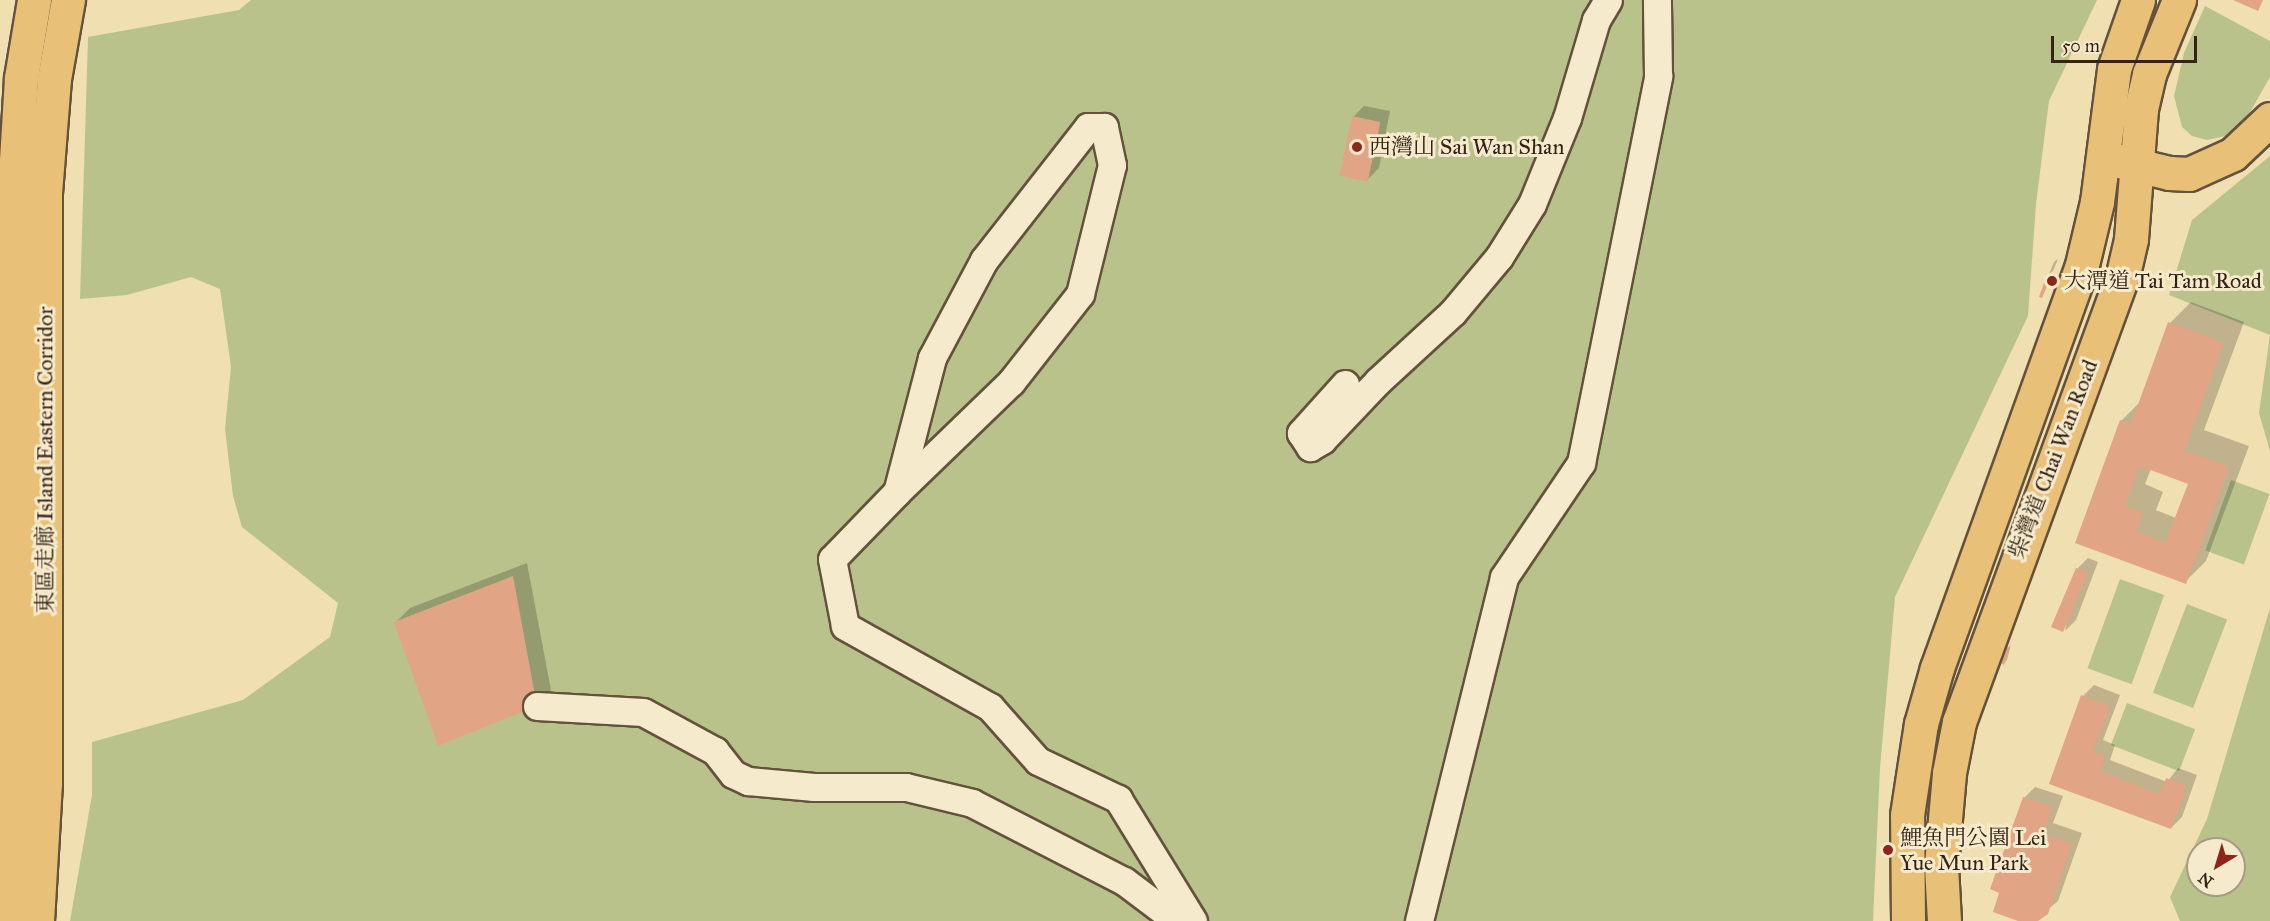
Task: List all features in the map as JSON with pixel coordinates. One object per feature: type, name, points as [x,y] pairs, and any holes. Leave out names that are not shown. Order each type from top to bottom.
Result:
[{"type":"main road","name":"東區走廊 Island Eastern Corridor","points":[[7,921],[12,845],[13,209],[21,78],[34,0]]},
{"type":"main road","name":"東區走廊 Island Eastern Corridor","points":[[37,921],[45,783],[45,193],[54,79],[68,0]]},
{"type":"main road","name":"柴灣道 Chai Wan Road","points":[[1908,921],[1907,815],[1921,723],[1937,668],[2069,307],[2092,225],[2104,156],[2114,69],[2138,0]]},
{"type":"main road","name":"柴灣道 Chai Wan Road","points":[[1944,921],[1941,865],[1949,773],[1959,722],[2122,274],[2131,239],[2136,166],[2149,74],[2179,0]]},
{"type":"main road","points":[[2104,156],[2136,166],[2189,174],[2208,167],[2249,143],[2270,119]]},
{"type":"lane","points":[[1345,384],[1301,433],[1310,447],[1322,440],[1378,381],[1454,312],[1499,257],[1532,204],[1567,118],[1596,20],[1608,0]]},
{"type":"lane","points":[[1419,921],[1504,577],[1581,463],[1658,76],[1657,0]]},
{"type":"lane","points":[[897,492],[932,358],[984,260],[1088,127],[1104,127],[1112,165],[1080,294],[1011,382],[897,492],[832,559],[845,626],[990,707],[1038,761],[1118,799],[1193,921]]},
{"type":"lane","points":[[537,706],[643,712],[715,751],[733,774],[748,781],[814,787],[906,787],[972,803],[1124,881],[1178,921]]},
{"type":"green space","points":[[251,0],[2097,0],[2049,101],[2036,204],[2028,316],[1895,597],[1880,768],[1873,921],[70,921],[92,795],[92,742],[243,700],[330,637],[338,603],[242,527],[233,496],[225,429],[231,367],[220,289],[191,277],[127,295],[80,299],[88,37],[239,10]]},
{"type":"green space","points":[[2205,6],[2270,41],[2270,77],[2245,121],[2230,135],[2207,140],[2192,136],[2182,127],[2174,96],[2184,53]]},
{"type":"green space","points":[[2270,156],[2270,335],[2169,295],[2192,220]]},
{"type":"green space","points":[[2270,335],[2270,451],[2259,413]]},
{"type":"green space","points":[[2231,480],[2270,494],[2244,564],[2205,550]]},
{"type":"green space","points":[[2120,579],[2164,595],[2132,684],[2088,668]]},
{"type":"green space","points":[[2187,604],[2227,619],[2193,708],[2153,693]]},
{"type":"green space","points":[[2270,608],[2270,921],[2180,921],[2170,897],[2186,863],[2186,897],[2246,897],[2246,837],[2198,837],[2207,819]]},
{"type":"green space","points":[[2127,703],[2195,729],[2179,771],[2111,745]]},
{"type":"building","points":[[2233,0],[2263,0],[2258,11]]},
{"type":"building","points":[[1352,116],[1380,122],[1368,182],[1339,176]]},
{"type":"building","points":[[2045,280],[2049,282],[2042,298],[2039,297]]},
{"type":"building","points":[[2168,322],[2224,343],[2184,451],[2229,467],[2186,584],[2075,543],[2120,420],[2131,424]],"holes":[[[2140,466],[2188,484],[2165,543],[2136,531],[2143,513],[2125,505]]]},
{"type":"building","points":[[2076,568],[2088,573],[2063,632],[2051,627]]},
{"type":"building","points":[[513,576],[537,706],[438,746],[394,622]]},
{"type":"building","points":[[2007,647],[2010,648],[2004,665],[2001,663]]},
{"type":"building","points":[[2081,695],[2110,706],[2093,751],[2105,756],[2100,771],[2160,794],[2166,778],[2187,786],[2171,829],[2049,784]]},
{"type":"building","points":[[2023,797],[2053,807],[2043,834],[2072,844],[2048,914],[2038,921],[2018,921],[1993,912],[1999,893],[1990,889]]},
{"type":"place","name":"西灣山 Sai Wan Shan","points":[[1357,147]]},
{"type":"place","name":"大潭道 Tai Tam Road","points":[[2052,281]]},
{"type":"place","name":"鯉魚門公園 Lei Yue Mun Park","points":[[1888,850]]}]
